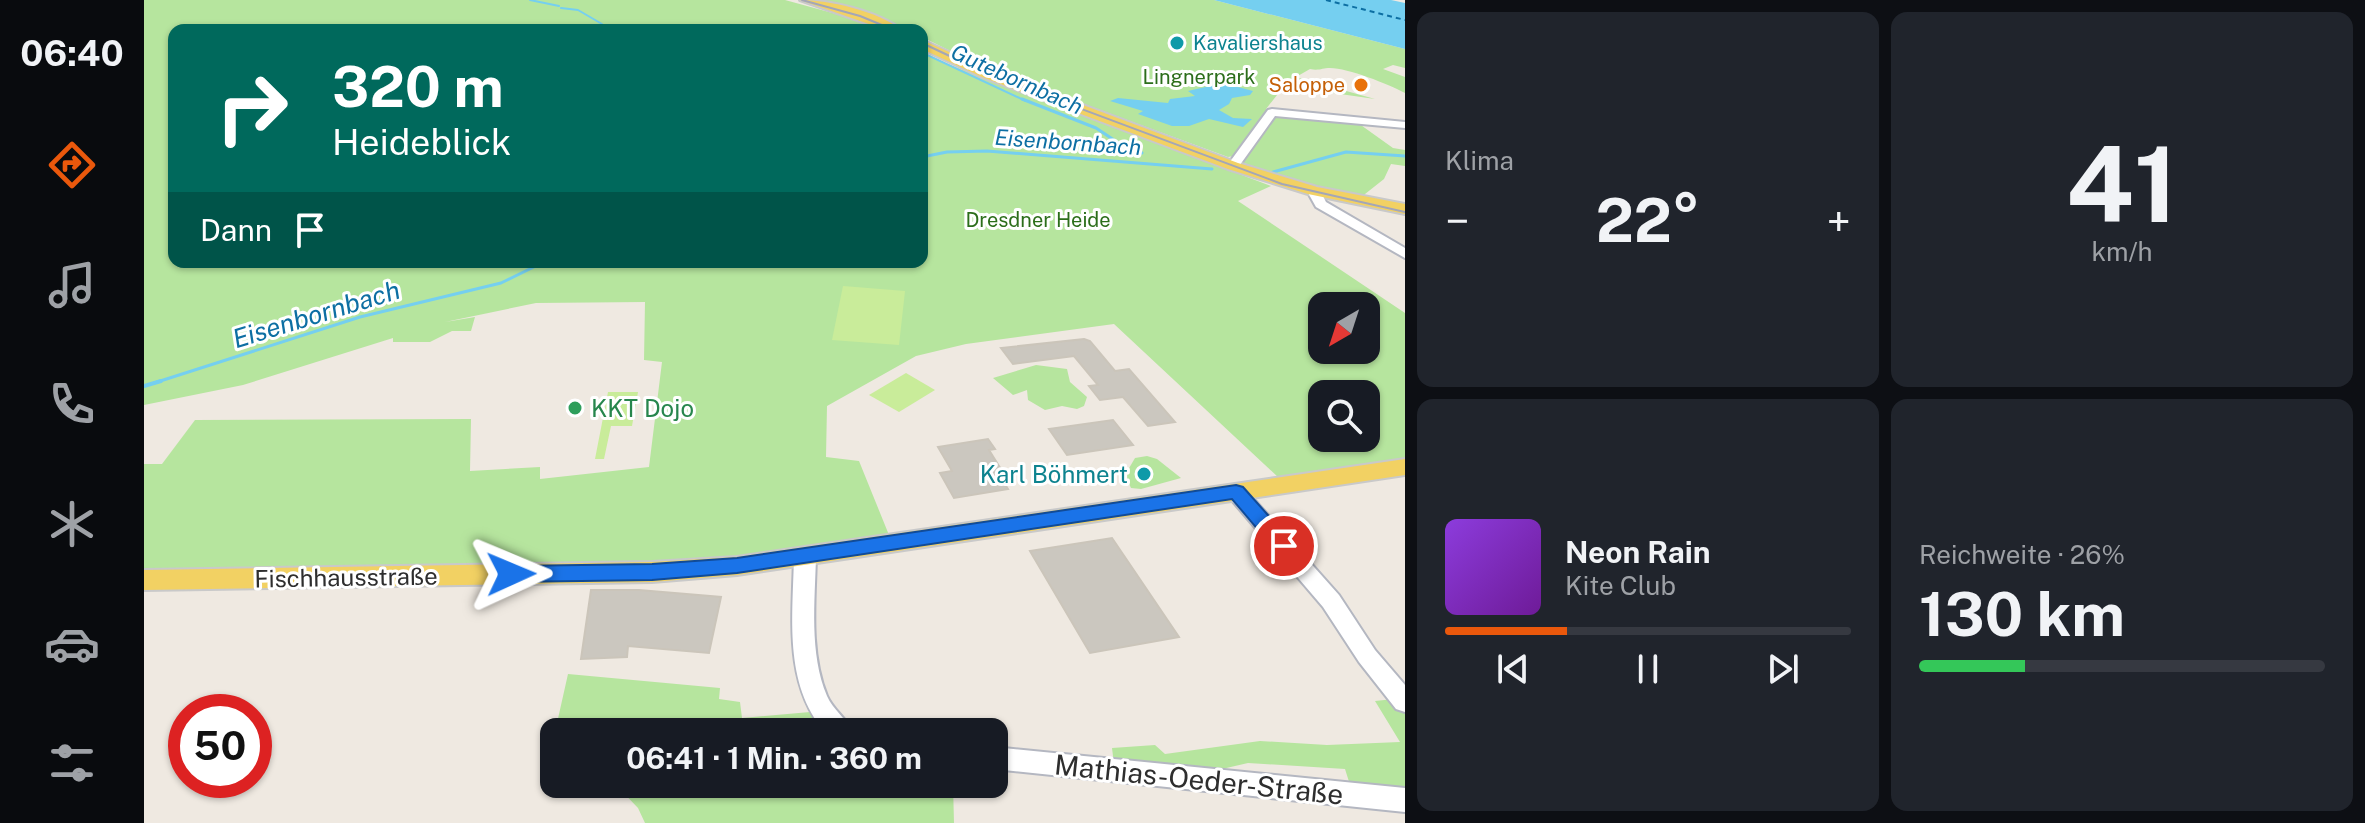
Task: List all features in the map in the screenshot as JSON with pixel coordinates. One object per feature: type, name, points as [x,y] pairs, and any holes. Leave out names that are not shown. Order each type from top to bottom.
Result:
[{"type":"main road","points":[[805,0],[881,24]]},
{"type":"main road","points":[[928,47],[987,74],[1233,166],[1251,179],[1405,217]]},
{"type":"main road","points":[[1316,195],[1405,209]]},
{"type":"main road","name":"Fischhausstraße","points":[[144,580],[652,572],[805,556],[1405,467]]},
{"type":"street","points":[[1233,166],[1272,112],[1405,125]]},
{"type":"street","points":[[1316,195],[1321,204],[1405,254]]},
{"type":"street","points":[[1236,492],[1331,601],[1367,656],[1405,702]]},
{"type":"street","points":[[805,556],[805,650],[816,700],[825,718]]},
{"type":"street","name":"Mathias-Oeder-Straße","points":[[1008,759],[1405,800]]},
{"type":"green space","name":"Dresdner Heide","points":[[144,0],[785,0],[866,24],[168,24],[168,268],[928,268],[928,54],[1271,186],[1238,201],[1374,292],[1308,292],[1308,364],[1380,364],[1380,296],[1405,313],[1405,460],[1279,478],[1114,324],[966,344],[916,356],[827,406],[826,457],[859,461],[889,535],[694,563],[144,573],[144,464],[162,464],[195,420],[471,419],[470,471],[540,467],[540,479],[649,467],[662,362],[644,360],[645,302],[536,303],[445,322],[475,317],[471,331],[452,331],[430,342],[393,342],[393,338],[243,385],[144,405]]},
{"type":"green space","name":"Lingnerpark","points":[[821,0],[1214,0],[1405,49],[1405,68],[1393,65],[1383,69],[1405,77],[1405,93],[1347,71],[1310,69],[1296,77],[1375,99],[1284,86],[1266,109],[1268,113],[1234,156],[1228,157],[985,68],[928,40],[928,24],[895,24],[863,11]]},
{"type":"green space","points":[[1275,114],[1358,123],[1393,148],[1405,150],[1405,166],[1391,164],[1384,179],[1360,198],[1320,190],[1244,163],[1242,159]]},
{"type":"green space","points":[[843,286],[905,291],[899,345],[832,340]]},
{"type":"green space","points":[[1036,365],[1067,369],[1070,382],[1087,397],[1084,406],[1045,410],[1028,400],[1027,390],[1013,395],[993,378]]},
{"type":"green space","points":[[906,373],[935,390],[899,412],[869,395]]},
{"type":"green space","points":[[608,392],[638,392],[632,426],[611,426],[604,459],[595,459]]},
{"type":"green space","points":[[1147,456],[1157,459],[1181,478],[1141,489],[1131,488],[1125,475],[1135,458]]},
{"type":"green space","points":[[568,674],[720,688],[719,699],[740,702],[742,718],[558,718]]},
{"type":"green space","points":[[1394,699],[1405,712],[1405,792],[1351,788],[1345,769],[1248,763],[1209,772],[1114,764],[1112,748],[1155,745],[1165,754],[1260,741],[1327,745],[1400,742],[1375,701]]},
{"type":"green space","points":[[810,712],[814,718],[742,718]]},
{"type":"green space","points":[[628,798],[953,798],[954,823],[645,823],[638,808]]},
{"type":"water","points":[[1214,0],[1391,0],[1405,3],[1405,49]]},
{"type":"water","points":[[1223,83],[1253,91],[1250,95],[1232,98],[1219,110],[1233,118],[1252,119],[1243,127],[1209,119],[1189,126],[1172,126],[1138,114],[1143,111],[1110,101],[1118,98],[1168,103],[1170,99],[1195,96],[1188,91]]},
{"type":"building","points":[[1084,339],[1090,341],[1115,371],[1129,369],[1175,422],[1148,426],[1123,397],[1100,400],[1089,386],[1098,385],[1074,356],[1013,364],[1001,348]]},
{"type":"building","points":[[1113,420],[1133,445],[1067,455],[1049,429]]},
{"type":"building","points":[[988,439],[995,449],[989,450],[1004,474],[999,475],[1008,489],[954,498],[940,473],[952,471],[938,447]]},
{"type":"building","points":[[1112,538],[1179,637],[1090,653],[1030,551]]},
{"type":"building","points":[[591,590],[639,590],[721,597],[709,653],[628,646],[627,657],[581,659]]},
{"type":"waterway","name":"Gutebornbach","points":[[530,0],[559,6]]},
{"type":"waterway","name":"Gutebornbach","points":[[561,8],[578,10],[602,24]]},
{"type":"waterway","name":"Gutebornbach","points":[[928,55],[1026,101]]},
{"type":"waterway","name":"Gutebornbach","points":[[1022,99],[1096,128],[1120,144],[1142,153]]},
{"type":"waterway","name":"Eisenbornbach","points":[[928,156],[987,151],[1212,169]]},
{"type":"waterway","name":"Eisenbornbach","points":[[1273,172],[1346,152],[1405,156]]},
{"type":"waterway","name":"Eisenbornbach","points":[[154,383],[360,317],[501,283],[532,268]]},
{"type":"waterway","name":"Eisenbornbach","points":[[144,386],[161,381]]},
{"type":"ferry route","points":[[1326,0],[1405,20]]},
{"type":"tram line","points":[[802,0],[879,24]]},
{"type":"tram line","points":[[928,46],[988,74],[1282,184],[1405,212]]},
{"type":"place","name":"Kavaliershaus","points":[[1177,43]]},
{"type":"place","name":"Saloppe","points":[[1361,85]]},
{"type":"place","name":"KKT Dojo","points":[[575,408]]},
{"type":"place","name":"Karl Böhmert","points":[[1144,474]]},
{"type":"route","points":[[511,574],[652,572],[737,566],[1236,492],[1284,546]]}]
